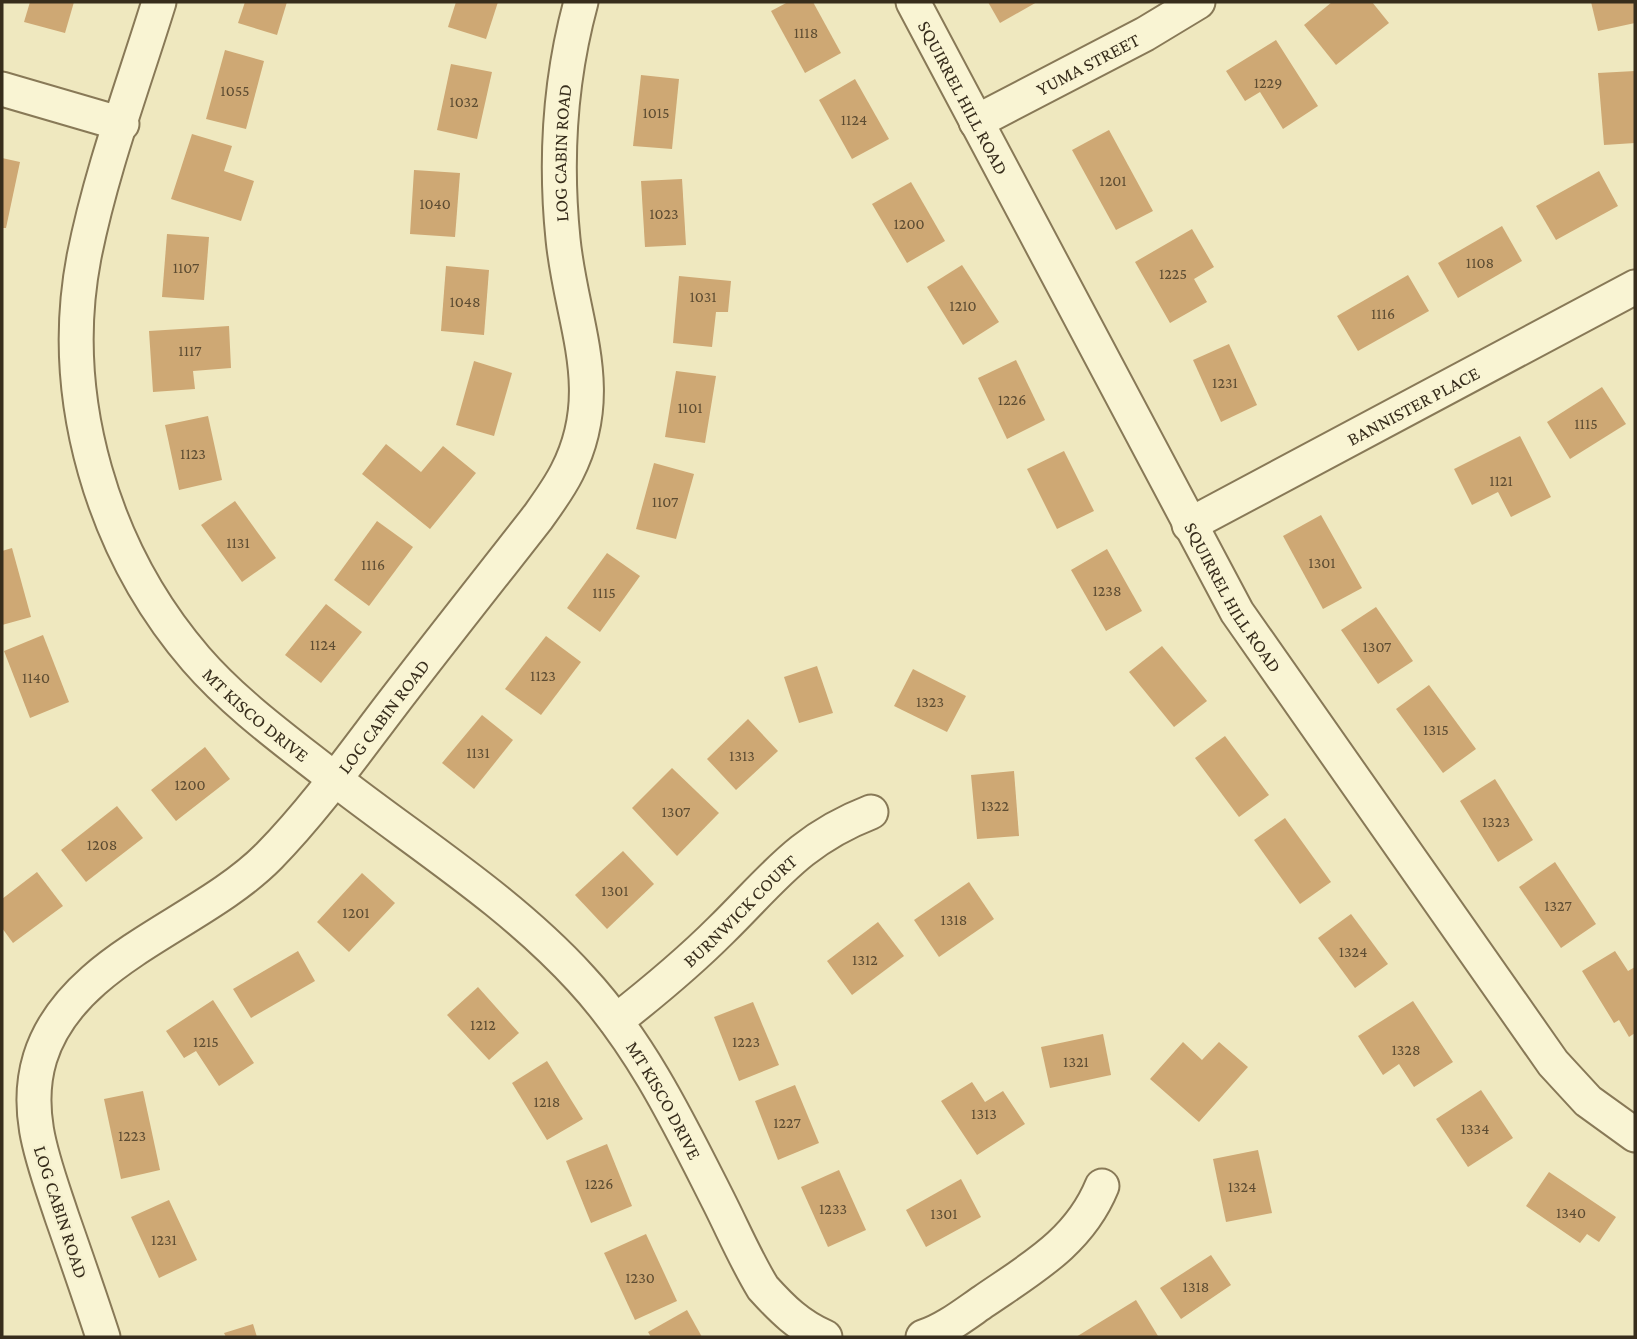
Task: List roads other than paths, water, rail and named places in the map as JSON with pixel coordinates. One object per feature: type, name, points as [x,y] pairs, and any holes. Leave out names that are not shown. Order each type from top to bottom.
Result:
[{"type":"street","name":"MT KISCO DRIVE","points":[[159,2],[85,254],[76,346],[86,438],[103,497],[128,557],[159,611],[195,658],[244,706],[523,924],[580,978],[616,1021],[664,1094],[763,1288],[785,1313],[810,1331],[825,1337]]},
{"type":"street","name":"LOG CABIN ROAD","points":[[103,1337],[38,1145],[33,1110],[40,1058],[54,1026],[74,998],[100,975],[239,881],[269,856],[335,779],[538,517],[567,472],[581,437],[588,400],[587,362],[563,240],[559,170],[563,94],[581,2]]},
{"type":"street","name":"SQUIRREL HILL ROAD","points":[[913,2],[1237,612],[1553,1063],[1588,1101],[1635,1135]]},
{"type":"street","name":"YUMA STREET","points":[[976,122],[1145,34],[1198,2]]},
{"type":"street","points":[[2,89],[122,124]]},
{"type":"street","name":"BANNISTER PLACE","points":[[1189,525],[1635,287]]},
{"type":"street","name":"BURNWICK COURT","points":[[616,1021],[672,977],[723,928],[764,883],[822,834],[871,812]]},
{"type":"street","points":[[923,1337],[955,1320],[1058,1251],[1080,1227],[1102,1186]]}]
